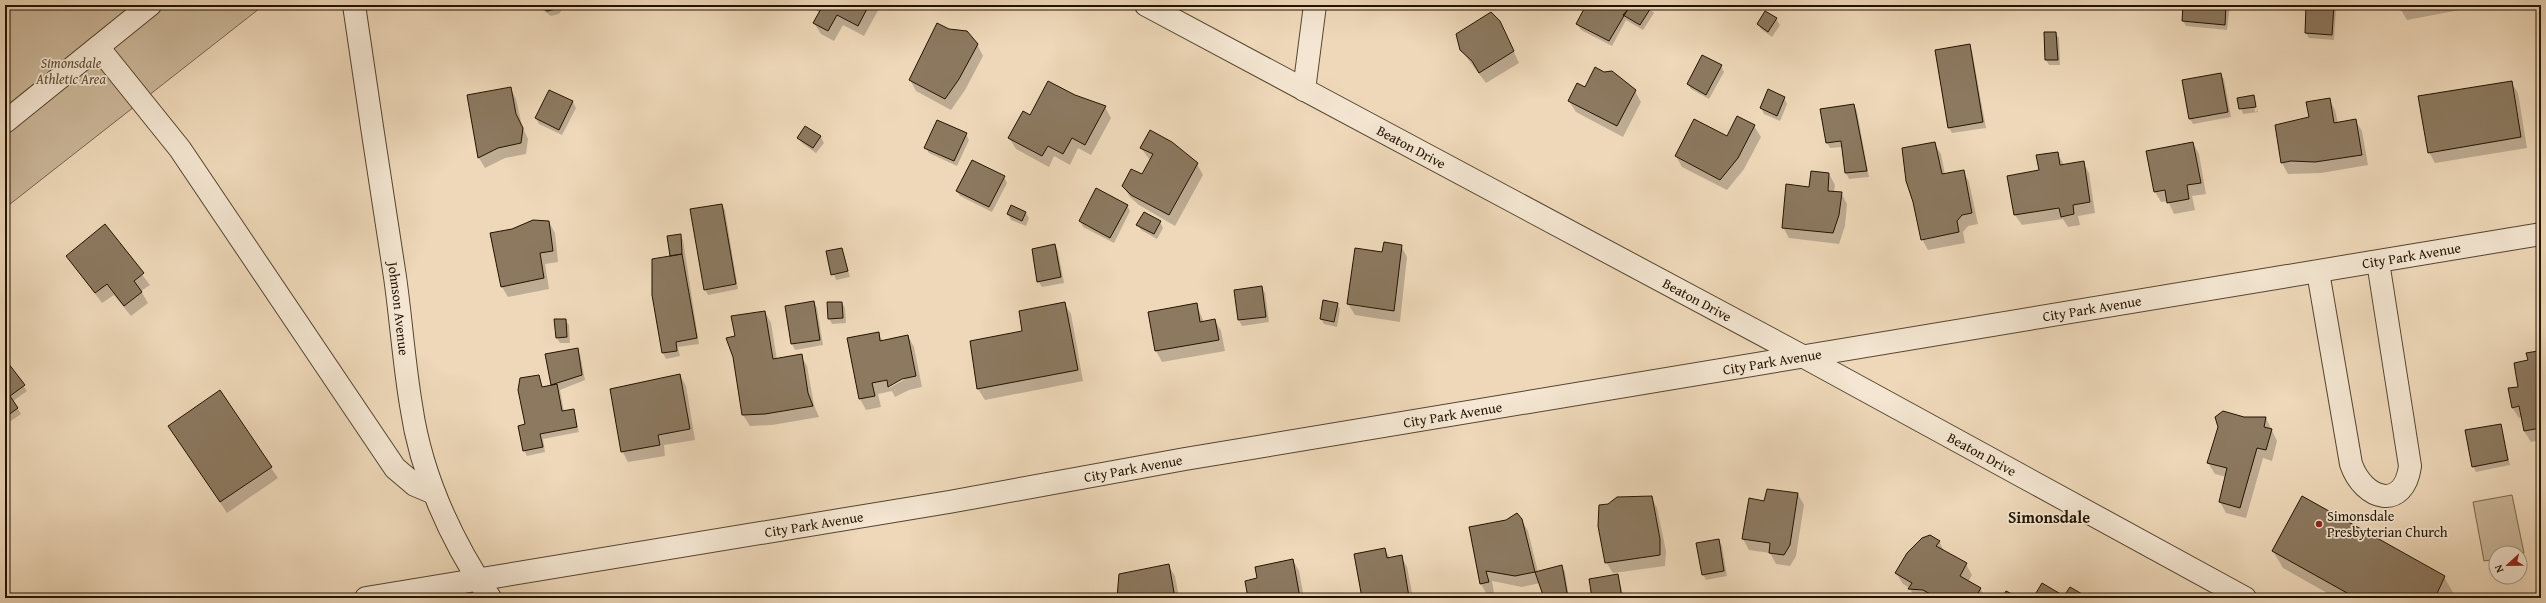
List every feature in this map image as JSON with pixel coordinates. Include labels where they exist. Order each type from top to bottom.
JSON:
[{"type":"street","points":[[5,122],[150,5]]},
{"type":"street","name":"Johnson Avenue","points":[[354,5],[405,344],[411,406],[425,467],[434,493],[454,537],[484,589]]},
{"type":"street","name":"Beaton Drive","points":[[1146,5],[1806,358],[2246,598]]},
{"type":"street","points":[[1304,90],[1315,5]]},
{"type":"street","points":[[98,47],[180,148],[395,468],[415,485],[434,493]]},
{"type":"street","name":"City Park Avenue","points":[[366,598],[484,589],[701,541],[949,502],[1184,459],[1806,358],[2541,234]]},
{"type":"street","points":[[2318,272],[2351,464],[2355,476],[2362,486],[2372,494],[2384,496],[2398,492],[2408,480],[2410,466],[2378,262]]},
{"type":"green space","name":"Simonsdale Athletic Area","points":[[5,5],[264,5],[5,208]]},
{"type":"green space","points":[[2512,495],[2522,545],[2488,545],[2488,560],[2484,561],[2473,502]]},
{"type":"building","points":[[538,5],[559,5],[556,9],[547,11]]},
{"type":"building","points":[[819,5],[869,5],[858,26],[837,15],[828,31],[813,23],[822,7]]},
{"type":"building","points":[[1586,5],[1621,5],[1628,9],[1609,41],[1576,24]]},
{"type":"building","points":[[1632,5],[1652,6],[1640,25],[1623,15]]},
{"type":"building","points":[[2183,5],[2226,5],[2225,25],[2182,21]]},
{"type":"building","points":[[2306,5],[2334,5],[2332,35],[2305,33]]},
{"type":"building","points":[[1765,11],[1777,18],[1768,32],[1757,24]]},
{"type":"building","points":[[1491,12],[1500,21],[1514,51],[1479,73],[1472,61],[1460,50],[1456,34]]},
{"type":"building","points":[[937,23],[949,29],[967,31],[978,44],[959,79],[945,99],[909,80]]},
{"type":"building","points":[[2044,32],[2056,32],[2058,60],[2045,60]]},
{"type":"building","points":[[1970,44],[1983,122],[1948,128],[1935,50]]},
{"type":"building","points":[[1702,55],[1722,65],[1706,95],[1687,84]]},
{"type":"building","points":[[1595,67],[1604,72],[1612,71],[1636,90],[1617,126],[1568,101],[1577,83],[1585,87]]},
{"type":"building","points":[[2221,73],[2228,112],[2189,119],[2182,80]]},
{"type":"building","points":[[1048,81],[1075,95],[1106,106],[1085,145],[1072,138],[1063,154],[1048,146],[1042,156],[1008,138],[1023,111],[1030,115]]},
{"type":"building","points":[[2512,81],[2521,137],[2428,153],[2418,96]]},
{"type":"building","points":[[511,87],[516,114],[523,128],[521,143],[498,148],[478,158],[467,95]]},
{"type":"building","points":[[1768,89],[1785,97],[1777,116],[1760,108]]},
{"type":"building","points":[[549,90],[573,101],[559,130],[535,118]]},
{"type":"building","points":[[2254,95],[2256,107],[2239,109],[2237,98]]},
{"type":"building","points":[[2330,98],[2334,123],[2356,119],[2362,155],[2315,162],[2291,161],[2281,163],[2275,125],[2309,117],[2306,102]]},
{"type":"building","points":[[1854,104],[1867,171],[1845,173],[1841,141],[1826,143],[1820,109]]},
{"type":"building","points":[[1737,116],[1755,125],[1738,158],[1720,180],[1675,156],[1694,119],[1727,136]]},
{"type":"building","points":[[937,120],[967,133],[954,161],[924,148]]},
{"type":"building","points":[[805,126],[821,136],[813,148],[797,138]]},
{"type":"building","points":[[1150,130],[1172,142],[1198,163],[1169,215],[1131,195],[1122,186],[1131,169],[1142,174],[1153,154],[1140,148]]},
{"type":"building","points":[[1935,142],[1942,174],[1964,170],[1972,213],[1962,215],[1957,221],[1959,232],[1921,240],[1913,202],[1906,181],[1902,148]]},
{"type":"building","points":[[2193,142],[2201,183],[2187,185],[2189,199],[2167,203],[2165,190],[2154,192],[2146,151]]},
{"type":"building","points":[[2058,152],[2060,165],[2084,161],[2090,202],[2073,205],[2074,214],[2061,217],[2059,208],[2014,215],[2007,176],[2039,170],[2036,155]]},
{"type":"building","points":[[972,160],[1005,176],[989,207],[956,191]]},
{"type":"building","points":[[1811,171],[1829,173],[1828,191],[1842,192],[1839,215],[1833,233],[1782,228],[1786,184],[1809,187]]},
{"type":"building","points":[[1096,188],[1128,205],[1110,238],[1079,221]]},
{"type":"building","points":[[722,204],[736,284],[704,290],[690,209]]},
{"type":"building","points":[[1011,205],[1026,212],[1022,221],[1007,214]]},
{"type":"building","points":[[1144,212],[1161,221],[1154,234],[1136,225]]},
{"type":"building","points":[[533,220],[549,221],[553,251],[540,253],[544,278],[501,287],[490,233],[512,229]]},
{"type":"building","points":[[105,224],[144,273],[134,281],[142,292],[124,306],[107,284],[95,293],[66,256]]},
{"type":"building","points":[[681,234],[682,254],[670,256],[667,236]]},
{"type":"building","points":[[1384,242],[1402,245],[1394,311],[1347,304],[1355,248],[1382,252]]},
{"type":"building","points":[[1055,244],[1061,277],[1037,282],[1032,249]]},
{"type":"building","points":[[842,248],[848,271],[831,275],[826,251]]},
{"type":"building","points":[[682,254],[697,338],[676,342],[677,351],[662,353],[652,295],[652,259]]},
{"type":"building","points":[[1262,286],[1266,317],[1238,320],[1234,290]]},
{"type":"building","points":[[1323,300],[1338,303],[1334,322],[1320,319]]},
{"type":"building","points":[[814,301],[820,340],[791,344],[785,306]]},
{"type":"building","points":[[827,302],[842,302],[843,318],[828,319]]},
{"type":"building","points":[[1065,302],[1078,370],[977,389],[970,341],[1022,331],[1019,311]]},
{"type":"building","points":[[1197,303],[1200,322],[1215,319],[1219,340],[1155,351],[1148,312]]},
{"type":"building","points":[[765,311],[773,359],[802,354],[808,393],[813,406],[765,414],[742,415],[733,357],[726,338],[735,336],[731,316]]},
{"type":"building","points":[[554,319],[566,319],[567,337],[556,338]]},
{"type":"building","points":[[879,332],[880,341],[908,335],[916,376],[902,379],[888,387],[887,380],[872,383],[875,396],[859,399],[847,338]]},
{"type":"building","points":[[578,348],[582,375],[551,385],[545,354]]},
{"type":"building","points":[[2538,351],[2541,357],[2541,428],[2524,431],[2519,406],[2512,408],[2508,388],[2518,387],[2514,363],[2528,360],[2526,353]]},
{"type":"building","points":[[5,359],[25,385],[10,396],[18,408],[7,416],[5,413]]},
{"type":"building","points":[[680,374],[690,429],[658,435],[660,445],[621,452],[610,389]]},
{"type":"building","points":[[539,375],[542,387],[557,384],[562,411],[574,409],[577,427],[540,434],[543,447],[523,451],[518,426],[525,424],[518,390],[520,378]]},
{"type":"building","points":[[220,390],[272,467],[220,502],[168,426]]},
{"type":"building","points":[[2223,411],[2244,417],[2266,417],[2264,427],[2272,429],[2266,450],[2257,448],[2240,508],[2219,502],[2227,468],[2207,463],[2218,427],[2215,417]]},
{"type":"building","points":[[2501,424],[2508,460],[2472,467],[2465,430]]},
{"type":"building","points":[[1767,489],[1798,493],[1790,545],[1784,555],[1769,553],[1770,543],[1742,539],[1749,498],[1764,501]]},
{"type":"building","points":[[1652,496],[1660,539],[1660,555],[1605,563],[1598,526],[1599,505],[1608,504],[1617,497]]},
{"type":"building","name":"Simonsdale Presbyterian Church","points":[[2302,496],[2445,576],[2435,598],[2356,598],[2272,551]]},
{"type":"building","points":[[1517,513],[1522,519],[1535,572],[1515,576],[1486,571],[1489,582],[1480,584],[1469,527],[1506,520]]},
{"type":"building","points":[[1930,535],[1940,541],[1936,546],[1967,563],[1960,576],[1981,588],[1975,598],[1937,598],[1923,590],[1908,589],[1912,583],[1895,573],[1907,553],[1922,538]]},
{"type":"building","points":[[1719,539],[1724,571],[1702,575],[1696,543]]},
{"type":"building","points":[[1385,548],[1387,558],[1402,555],[1409,597],[1362,598],[1354,554]]},
{"type":"building","points":[[1293,559],[1300,598],[1248,598],[1245,581],[1257,578],[1255,567]]},
{"type":"building","points":[[1169,564],[1175,598],[1117,598],[1119,574]]},
{"type":"building","points":[[1562,565],[1568,598],[1544,598],[1535,572]]},
{"type":"building","points":[[1618,574],[1622,598],[1592,598],[1589,579]]},
{"type":"building","points":[[2042,583],[2064,596],[2070,587],[2089,598],[2033,598]]},
{"type":"building","points":[[2006,591],[2020,598],[2002,598]]},
{"type":"place","name":"Simonsdale Presbyterian Church","points":[[2319,524]]},
{"type":"district","name":"Simonsdale","points":[[2049,517]]}]
